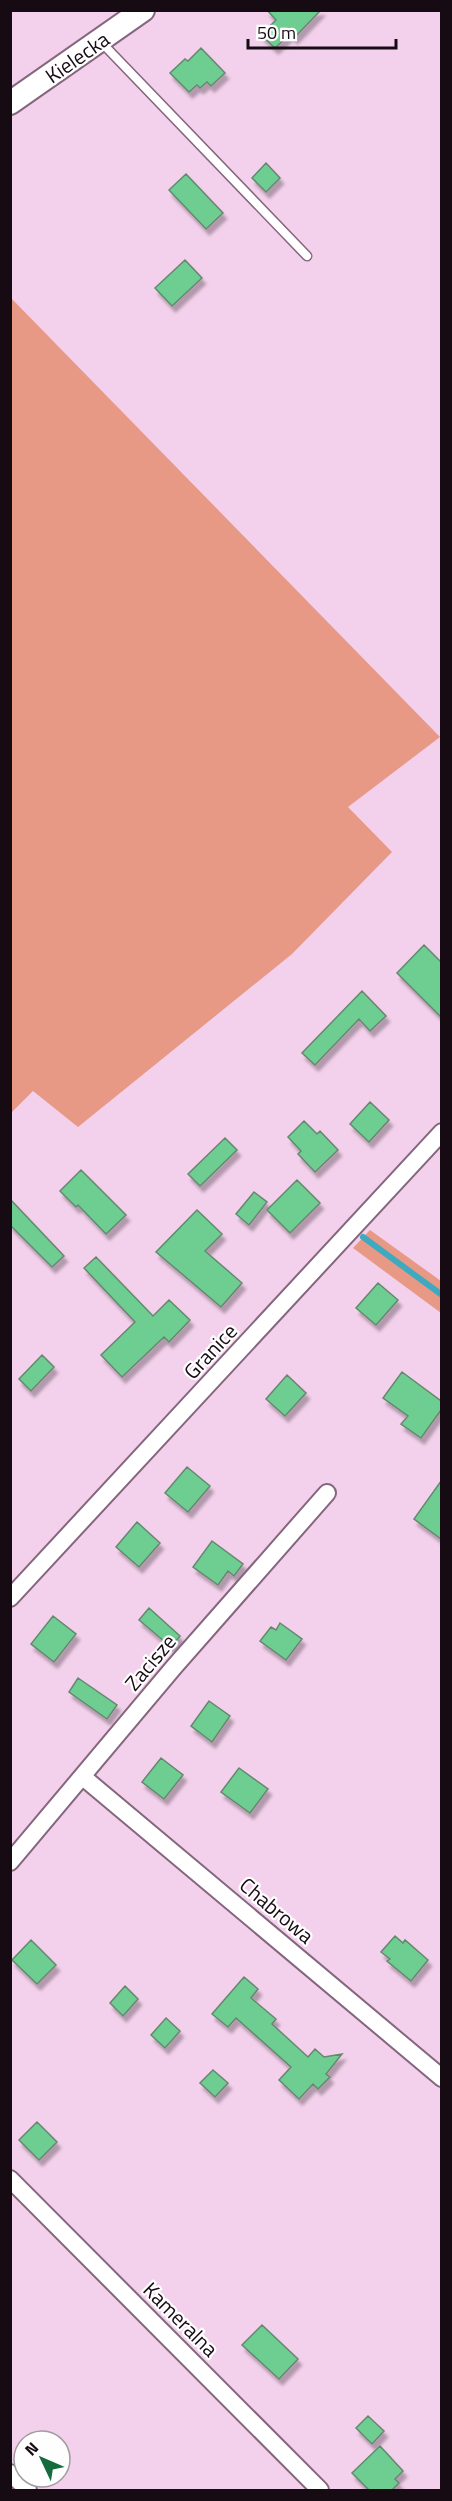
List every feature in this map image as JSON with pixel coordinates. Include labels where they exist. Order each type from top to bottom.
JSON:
[{"type":"street","name":"Kielecka","points":[[10,104],[143,10]]},
{"type":"street","name":"Granice","points":[[10,1598],[441,1132]]},
{"type":"street","name":"Zacisze","points":[[10,1862],[174,1667],[327,1493]]},
{"type":"street","name":"Chabrowa","points":[[83,1777],[441,2078]]},
{"type":"street","name":"Kameralna","points":[[10,2179],[320,2490]]},
{"type":"street","points":[[10,2473],[28,2490]]},
{"type":"lane","points":[[99,41],[307,256]]},
{"type":"shaded area","points":[[11,298],[440,737],[348,807],[392,852],[292,954],[78,1127],[33,1091],[11,1113]]},
{"type":"shaded area","points":[[370,1230],[441,1281],[441,1313],[353,1248]]},
{"type":"building","points":[[267,10],[321,10],[294,38],[290,34],[275,48],[261,35],[276,20]]},
{"type":"building","points":[[201,48],[225,73],[211,86],[207,82],[200,88],[197,85],[189,92],[170,73],[185,59],[188,61]]},
{"type":"building","points":[[266,163],[280,178],[266,192],[252,178]]},
{"type":"building","points":[[186,174],[223,213],[206,229],[169,190]]},
{"type":"building","points":[[185,260],[202,278],[172,306],[155,288]]},
{"type":"building","points":[[424,945],[441,962],[441,1017],[397,973]]},
{"type":"building","points":[[362,991],[386,1016],[370,1031],[359,1019],[315,1065],[302,1053]]},
{"type":"building","points":[[370,1102],[389,1120],[369,1142],[350,1124]]},
{"type":"building","points":[[304,1121],[317,1134],[320,1131],[338,1150],[315,1172],[298,1154],[301,1151],[288,1137]]},
{"type":"building","points":[[225,1138],[237,1150],[200,1186],[188,1174]]},
{"type":"building","points":[[81,1170],[126,1215],[106,1234],[78,1205],[76,1207],[60,1191]]},
{"type":"building","points":[[297,1180],[320,1203],[290,1233],[267,1210]]},
{"type":"building","points":[[254,1192],[267,1202],[249,1225],[236,1214]]},
{"type":"building","points":[[10,1199],[64,1256],[52,1267],[10,1225]]},
{"type":"building","points":[[197,1210],[222,1234],[205,1251],[242,1283],[221,1307],[156,1252]]},
{"type":"building","points":[[96,1257],[153,1316],[169,1300],[190,1320],[169,1342],[164,1337],[122,1377],[101,1355],[135,1322],[84,1268]]},
{"type":"building","points":[[378,1283],[398,1300],[376,1325],[356,1308]]},
{"type":"building","points":[[42,1355],[54,1367],[31,1391],[19,1379]]},
{"type":"building","points":[[402,1372],[441,1401],[441,1410],[421,1438],[401,1424],[408,1416],[383,1398]]},
{"type":"building","points":[[287,1375],[306,1393],[285,1416],[266,1399]]},
{"type":"building","points":[[187,1467],[210,1486],[188,1512],[165,1493]]},
{"type":"building","points":[[441,1481],[441,1539],[414,1519]]},
{"type":"building","points":[[137,1522],[160,1543],[139,1567],[116,1547]]},
{"type":"building","points":[[212,1541],[243,1564],[234,1576],[228,1571],[218,1585],[193,1567]]},
{"type":"building","points":[[149,1608],[180,1636],[171,1647],[139,1620]]},
{"type":"building","points":[[53,1616],[76,1634],[54,1662],[31,1644]]},
{"type":"building","points":[[280,1623],[302,1639],[286,1660],[260,1641],[271,1627],[276,1630]]},
{"type":"building","points":[[78,1678],[117,1705],[107,1719],[69,1692]]},
{"type":"building","points":[[209,1701],[230,1716],[212,1742],[191,1726]]},
{"type":"building","points":[[161,1758],[183,1775],[164,1799],[142,1782]]},
{"type":"building","points":[[239,1768],[268,1789],[250,1813],[221,1792]]},
{"type":"building","points":[[395,1936],[403,1943],[405,1940],[428,1960],[411,1981],[387,1961],[390,1959],[381,1952]]},
{"type":"building","points":[[31,1940],[56,1965],[37,1984],[12,1960]]},
{"type":"building","points":[[244,1977],[258,1989],[251,1998],[276,2019],[272,2024],[308,2057],[315,2049],[324,2057],[342,2054],[326,2074],[330,2077],[318,2089],[313,2084],[299,2099],[279,2080],[291,2067],[236,2018],[228,2027],[212,2014]]},
{"type":"building","points":[[125,1986],[138,1999],[123,2016],[110,2003]]},
{"type":"building","points":[[166,2018],[180,2031],[165,2048],[151,2035]]},
{"type":"building","points":[[213,2070],[228,2083],[215,2097],[200,2083]]},
{"type":"building","points":[[37,2122],[57,2142],[39,2160],[19,2140]]},
{"type":"building","points":[[262,2325],[298,2359],[279,2379],[242,2345]]},
{"type":"building","points":[[368,2416],[384,2431],[372,2444],[356,2428]]},
{"type":"building","points":[[380,2446],[403,2471],[395,2479],[399,2483],[392,2490],[369,2490],[352,2473]]},
{"type":"waterway","points":[[363,1237],[442,1295]]}]
